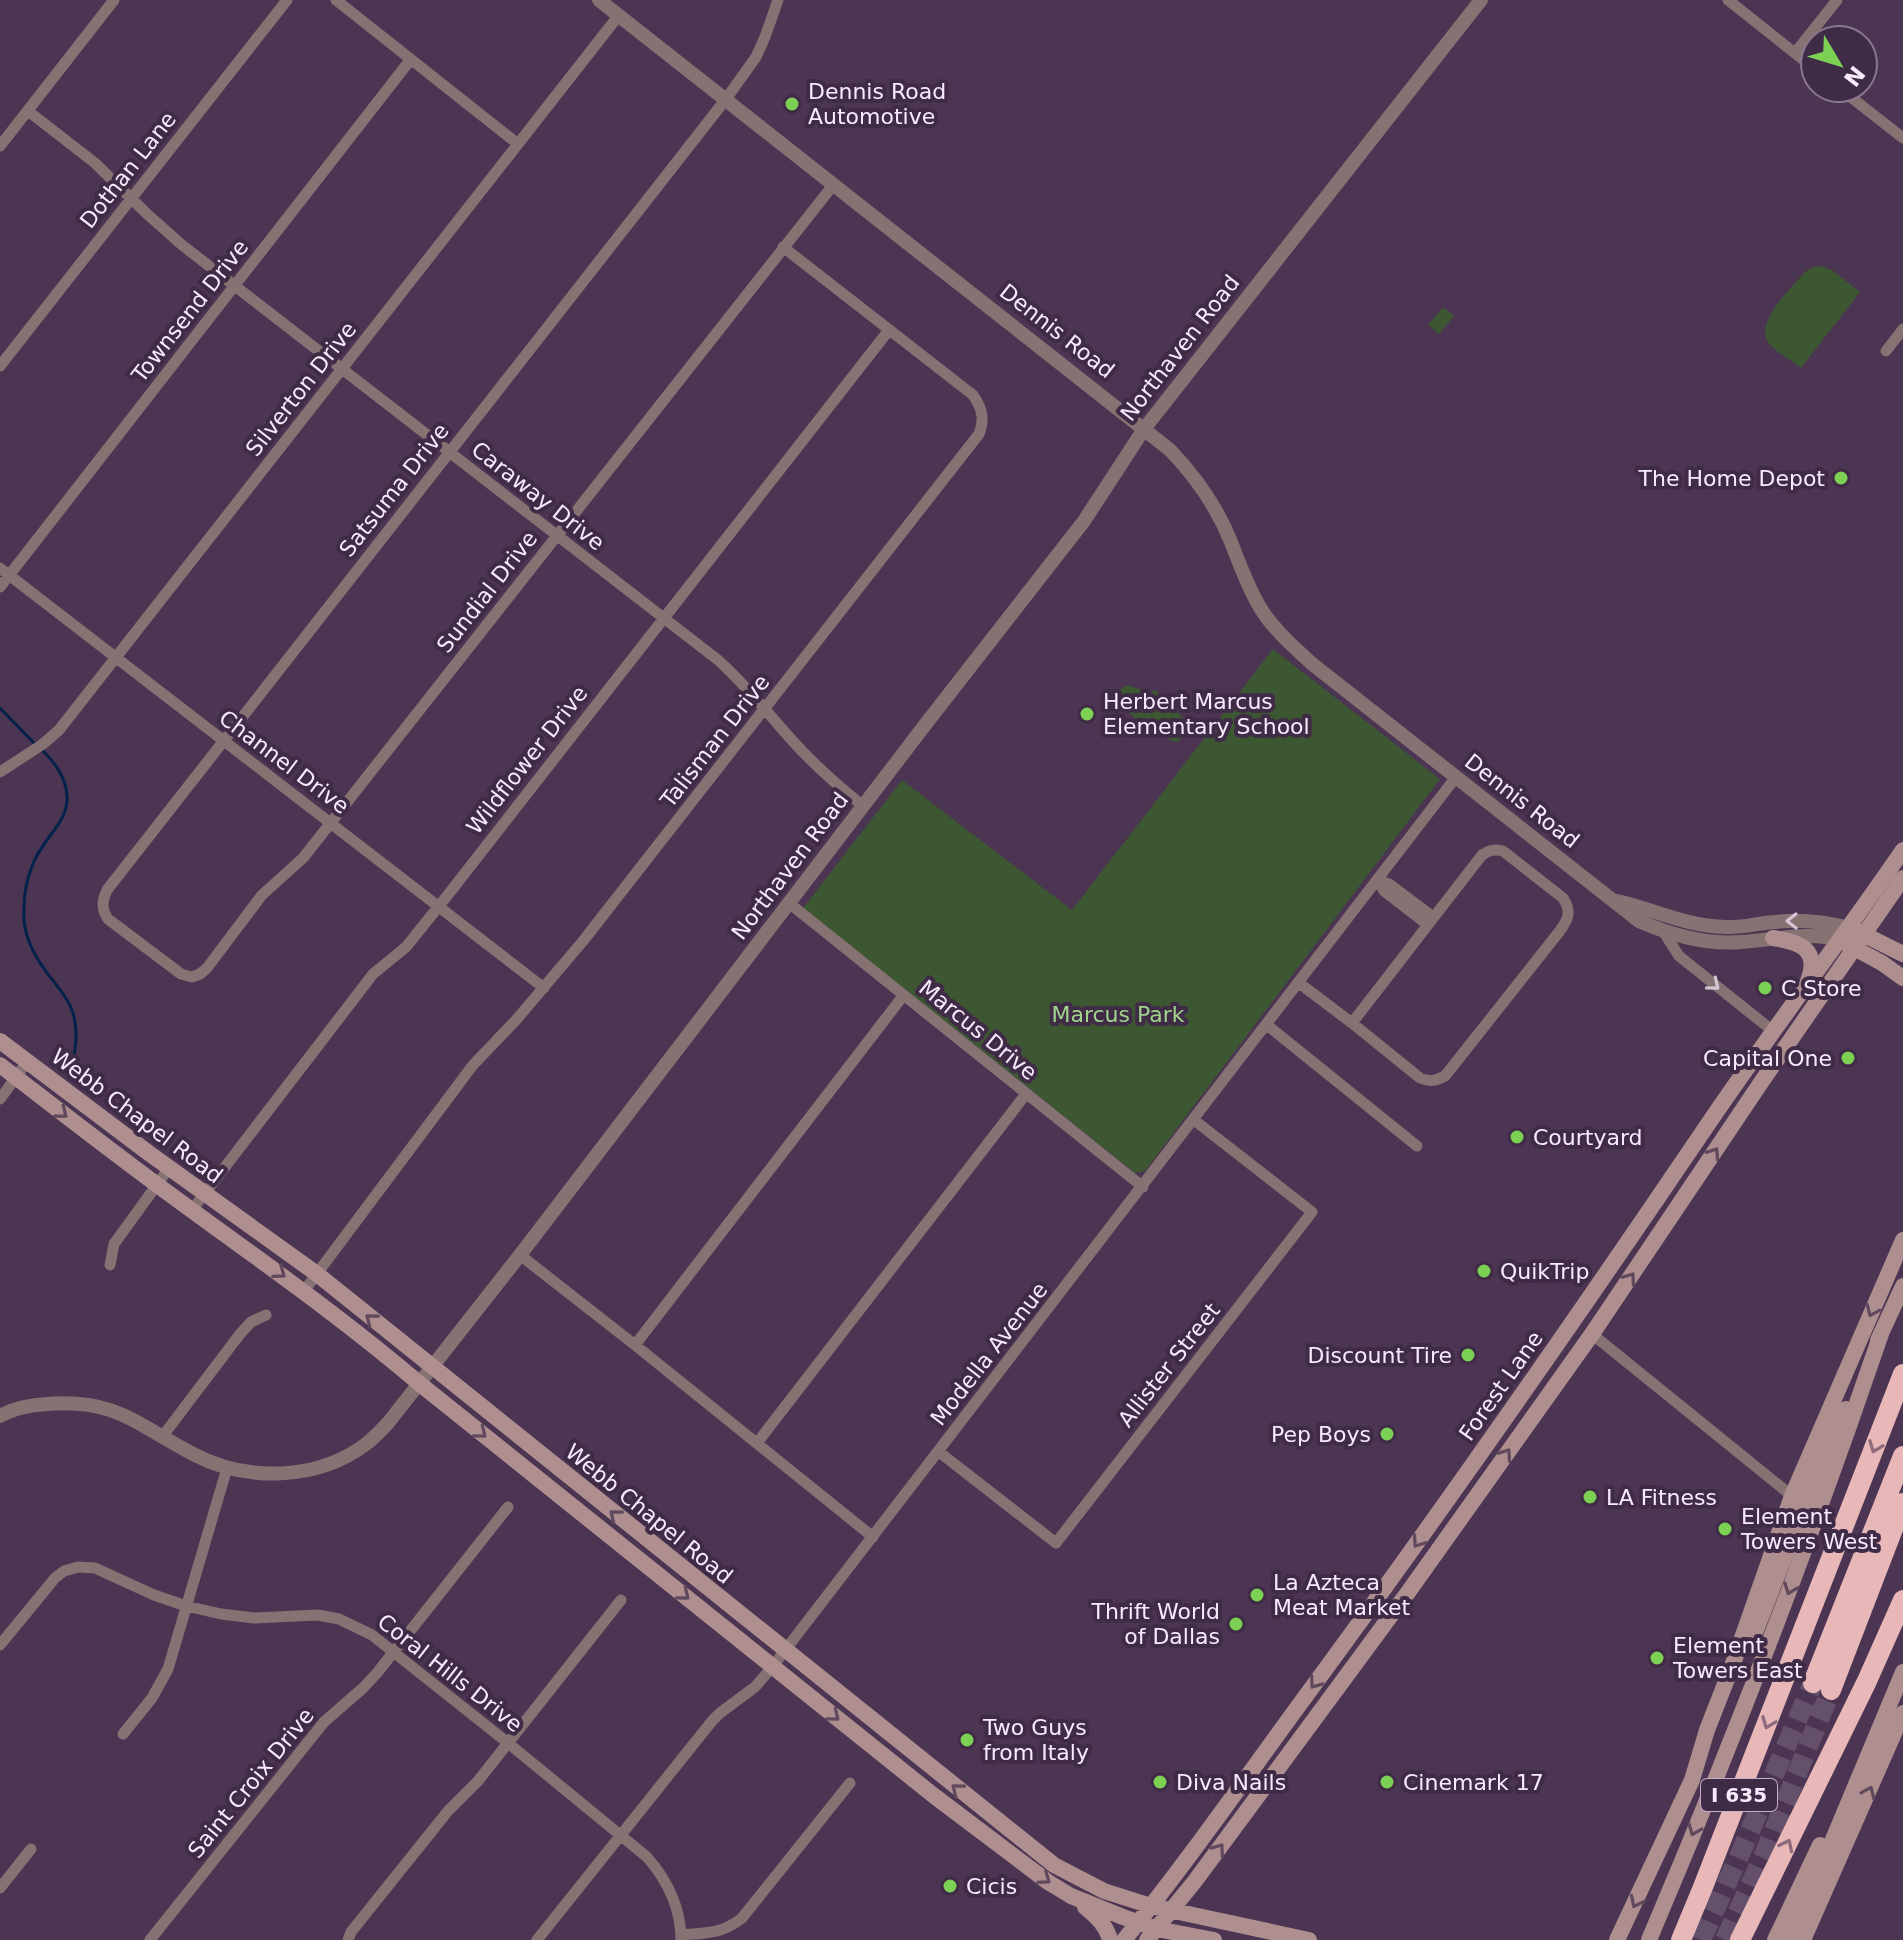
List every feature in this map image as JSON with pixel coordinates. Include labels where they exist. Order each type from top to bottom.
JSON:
[{"type":"highway","name":"I 635","points":[[1681,1940],[1903,1374]]},
{"type":"highway","points":[[1822,1687],[1903,1456]]},
{"type":"highway","points":[[1822,1687],[1903,1503]]},
{"type":"highway","points":[[1822,1687],[1871,1612],[1903,1537]]},
{"type":"highway","name":"I 635","points":[[1740,1940],[1867,1681],[1903,1600]]},
{"type":"main road","name":"Forest Lane","points":[[1152,1934],[1378,1633],[1592,1334],[1825,990],[1903,850]]},
{"type":"main road","name":"Forest Lane","points":[[1124,1940],[1362,1620],[1806,986],[1884,905],[1903,878]]},
{"type":"main road","points":[[1884,905],[1880,926],[1887,940],[1899,952]]},
{"type":"main road","points":[[1852,937],[1899,952]]},
{"type":"main road","points":[[1852,937],[1903,978]]},
{"type":"main road","points":[[1773,938],[1793,941],[1808,952],[1811,974],[1806,986]]},
{"type":"main road","points":[[1825,990],[1856,963],[1882,963]]},
{"type":"main road","name":"Webb Chapel Road","points":[[0,1041],[317,1274],[1054,1865],[1104,1891],[1151,1906],[1309,1940]]},
{"type":"main road","name":"Webb Chapel Road","points":[[0,1065],[364,1337],[933,1795],[1048,1882],[1071,1896],[1139,1922],[1152,1934],[1214,1940]]},
{"type":"main road","points":[[1746,1069],[1762,1081]]},
{"type":"main road","points":[[1668,1183],[1686,1195]]},
{"type":"main road","points":[[1692,1780],[1707,1730],[1792,1496],[1903,1240]]},
{"type":"main road","points":[[1617,1940],[1715,1738],[1817,1476],[1903,1286]]},
{"type":"main road","points":[[1574,1320],[1592,1334]]},
{"type":"main road","points":[[1649,1940],[1769,1645],[1882,1331]]},
{"type":"main road","points":[[1443,1505],[1461,1518]]},
{"type":"main road","points":[[1362,1620],[1378,1633]]},
{"type":"main road","points":[[1791,1940],[1903,1672]]},
{"type":"main road","points":[[1295,1711],[1312,1723]]},
{"type":"main road","points":[[1803,1940],[1899,1732],[1903,1713]]},
{"type":"main road","points":[[1775,1940],[1862,1766]]},
{"type":"main road","points":[[1009,1853],[1018,1838]]},
{"type":"main road","points":[[1071,1896],[1100,1921],[1110,1940]]},
{"type":"street","points":[[0,146],[114,0]]},
{"type":"street","name":"Dothan Lane","points":[[0,366],[287,0]]},
{"type":"street","points":[[336,0],[518,144]]},
{"type":"street","name":"Dennis Road","points":[[599,0],[1170,450],[1203,489],[1230,539],[1262,612],[1311,663],[1639,921],[1693,939],[1714,934]]},
{"type":"street","name":"Satsuma Drive","points":[[192,977],[181,974],[108,919],[102,900],[107,890],[726,99],[756,57],[778,0]]},
{"type":"street","name":"Northaven Road","points":[[0,1416],[33,1405],[67,1402],[111,1409],[197,1456],[227,1468],[268,1475],[319,1467],[346,1456],[366,1444],[388,1423],[1084,521],[1144,429],[1481,0]]},
{"type":"street","points":[[1728,0],[1799,56]]},
{"type":"street","points":[[1795,53],[1837,0]]},
{"type":"street","name":"Silverton Drive","points":[[0,772],[59,730],[619,15]]},
{"type":"street","name":"Townsend Drive","points":[[0,587],[5,572],[235,286],[411,59]]},
{"type":"street","points":[[1859,104],[1903,138]]},
{"type":"street","name":"Caraway Drive","points":[[28,111],[95,163],[182,245],[738,678],[812,761],[863,806]]},
{"type":"street","name":"Sundial Drive","points":[[192,977],[207,968],[262,895],[303,858],[834,184]]},
{"type":"street","name":"Talisman Drive","points":[[304,1291],[473,1065],[583,941],[979,434],[982,426],[980,406],[973,395],[783,247]]},
{"type":"street","points":[[1886,351],[1903,329]]},
{"type":"street","name":"Wildflower Drive","points":[[192,1210],[373,974],[406,947],[438,907],[889,330]]},
{"type":"street","name":"Channel Drive","points":[[5,572],[544,988]]},
{"type":"street","name":"Modella Avenue","points":[[537,1940],[712,1721],[755,1687],[785,1651],[1456,777]]},
{"type":"street","points":[[1299,983],[1420,1078],[1435,1081],[1445,1076],[1567,922],[1568,905],[1503,851],[1482,855],[1352,1023]]},
{"type":"street","points":[[1377,880],[1389,884],[1431,921]]},
{"type":"street","points":[[1613,900],[1639,906],[1740,942],[1810,936],[1852,937]]},
{"type":"street","name":"Marcus Drive","points":[[789,903],[1143,1187]]},
{"type":"street","points":[[1714,934],[1796,920],[1832,924],[1852,937]]},
{"type":"street","points":[[1663,931],[1679,956],[1773,1031]]},
{"type":"street","points":[[635,1345],[903,996]]},
{"type":"street","points":[[1267,1025],[1417,1146]]},
{"type":"street","points":[[0,1099],[27,1062]]},
{"type":"street","points":[[757,1443],[1026,1094]]},
{"type":"street","name":"Allister Street","points":[[939,1452],[1056,1543],[1312,1212],[1194,1120]]},
{"type":"street","points":[[110,1265],[114,1244],[169,1168]]},
{"type":"street","points":[[520,1255],[873,1537]]},
{"type":"street","points":[[162,1437],[240,1334],[251,1322],[266,1315]]},
{"type":"street","points":[[1592,1334],[1792,1496]]},
{"type":"street","points":[[123,1734],[152,1698],[168,1669],[227,1468]]},
{"type":"street","name":"Saint Croix Drive","points":[[150,1940],[324,1722],[377,1673],[508,1507]]},
{"type":"street","name":"Coral Hills Drive","points":[[0,1645],[55,1578],[64,1571],[78,1567],[95,1568],[154,1595],[221,1614],[254,1618],[318,1615],[339,1619],[372,1635],[647,1857],[665,1879],[679,1916],[681,1938]]},
{"type":"street","points":[[348,1940],[351,1932],[448,1811],[478,1781],[621,1600]]},
{"type":"street","points":[[681,1938],[720,1932],[742,1918],[850,1783]]},
{"type":"street","points":[[0,1888],[31,1849]]},
{"type":"green space","points":[[1820,266],[1832,270],[1860,292],[1801,368],[1769,343],[1765,335],[1766,326],[1776,306],[1805,272]]},
{"type":"green space","points":[[1443,307],[1454,316],[1439,334],[1428,325]]},
{"type":"green space","name":"Marcus Park","points":[[1273,649],[1440,779],[1145,1171],[1135,1173],[803,908],[902,780],[1072,910]]},
{"type":"green space","points":[[1127,685],[1151,693],[1155,690],[1188,722],[1189,732],[1177,742],[1150,726],[1147,728],[1114,701],[1114,693]]},
{"type":"waterway","points":[[0,708],[36,745]]},
{"type":"waterway","points":[[42,750],[60,773],[67,791],[67,801],[61,820],[30,871],[24,925],[36,956],[72,1010],[76,1035],[71,1076]]},
{"type":"tunnel","points":[[1701,1940],[1813,1683]]},
{"type":"tunnel","points":[[1725,1940],[1764,1855],[1831,1690]]},
{"type":"place","name":"Dennis Road Automotive","points":[[792,104]]},
{"type":"place","name":"The Home Depot","points":[[1841,478]]},
{"type":"place","name":"Herbert Marcus Elementary School","points":[[1087,714]]},
{"type":"place","name":"C Store","points":[[1765,988]]},
{"type":"place","name":"Capital One","points":[[1848,1058]]},
{"type":"place","name":"Courtyard","points":[[1517,1137]]},
{"type":"place","name":"QuikTrip","points":[[1484,1271]]},
{"type":"place","name":"Discount Tire","points":[[1468,1355]]},
{"type":"place","name":"Pep Boys","points":[[1387,1434]]},
{"type":"place","name":"LA Fitness","points":[[1590,1497]]},
{"type":"place","name":"Element Towers West","points":[[1725,1529]]},
{"type":"place","name":"La Azteca Meat Market","points":[[1257,1595]]},
{"type":"place","name":"Thrift World of Dallas","points":[[1236,1624]]},
{"type":"place","name":"Element Towers East","points":[[1657,1658]]},
{"type":"place","name":"Two Guys from Italy","points":[[967,1740]]},
{"type":"place","name":"Diva Nails","points":[[1160,1782]]},
{"type":"place","name":"Cinemark 17","points":[[1387,1782]]},
{"type":"place","name":"Cicis","points":[[950,1886]]}]
